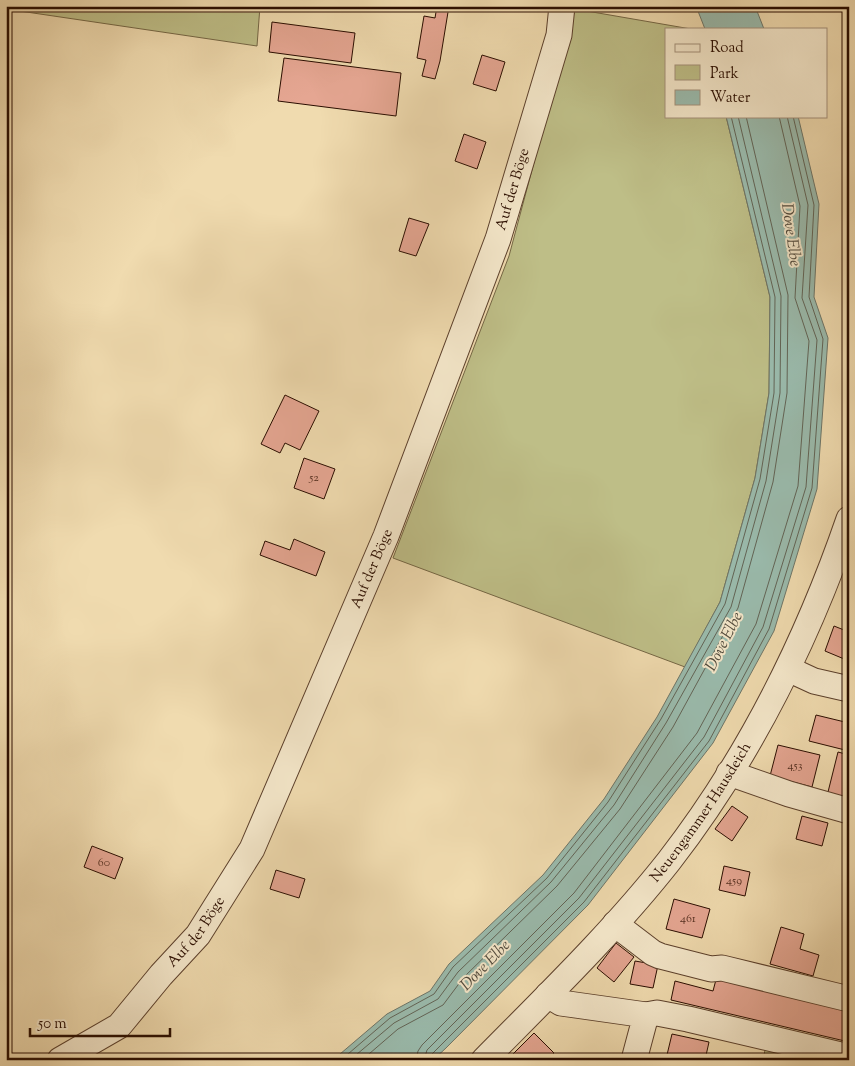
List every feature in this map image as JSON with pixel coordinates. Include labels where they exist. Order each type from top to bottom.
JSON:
[{"type":"street","name":"Auf der Böge","points":[[60,1060],[119,1026],[161,975],[198,935],[252,849],[386,536],[498,239],[559,35],[562,6]]},
{"type":"street","name":"Neuengammer Hausdeich","points":[[484,1060],[615,924],[668,862],[714,800],[788,669],[839,548],[849,519]]},
{"type":"street","points":[[788,669],[814,681],[849,689]]},
{"type":"street","points":[[729,773],[789,794],[849,811]]},
{"type":"street","points":[[615,924],[653,953],[660,956],[711,969],[722,968],[849,999]]},
{"type":"street","points":[[548,995],[561,1003],[646,1015],[657,1013],[849,1057]]},
{"type":"street","points":[[634,1060],[646,1015]]},
{"type":"green space","points":[[6,6],[260,6],[257,46],[6,9]]},
{"type":"green space","points":[[575,9],[685,28],[665,28],[665,118],[726,118],[770,297],[769,393],[755,478],[720,602],[685,667],[393,558],[509,256]]},
{"type":"green space","points":[[765,1050],[819,1060],[763,1060]]},
{"type":"water","points":[[696,6],[755,6],[764,28],[705,28]]},
{"type":"water","name":"Dove Elbe","points":[[726,118],[798,118],[819,204],[814,297],[828,338],[817,489],[774,631],[713,743],[588,905],[446,1048],[433,1060],[333,1060],[387,1014],[430,991],[449,964],[543,875],[604,799],[657,717],[720,602],[755,478],[769,393],[770,297]]},
{"type":"building","points":[[437,6],[449,6],[440,61],[435,79],[422,76],[426,60],[417,58],[424,16],[435,18]]},
{"type":"building","points":[[272,22],[355,33],[351,63],[269,52]]},
{"type":"building","points":[[482,55],[505,62],[496,91],[473,84]]},
{"type":"building","points":[[284,58],[401,73],[396,116],[278,101]]},
{"type":"building","points":[[464,134],[486,142],[477,169],[455,161]]},
{"type":"building","points":[[409,218],[429,224],[416,256],[399,251]]},
{"type":"building","points":[[285,395],[319,411],[300,450],[285,443],[280,453],[261,444]]},
{"type":"building","points":[[304,458],[335,469],[324,499],[294,488]]},
{"type":"building","points":[[294,539],[325,552],[316,576],[260,555],[265,541],[290,550]]},
{"type":"building","points":[[834,626],[849,632],[849,661],[825,651]]},
{"type":"building","points":[[816,715],[849,723],[849,751],[809,741]]},
{"type":"building","points":[[778,745],[820,755],[812,787],[770,776]]},
{"type":"building","points":[[838,752],[849,755],[849,802],[827,796]]},
{"type":"building","points":[[732,806],[748,817],[732,841],[715,829]]},
{"type":"building","points":[[802,816],[828,823],[822,846],[796,839]]},
{"type":"building","points":[[92,846],[123,858],[115,879],[84,867]]},
{"type":"building","points":[[724,866],[750,872],[745,896],[719,890]]},
{"type":"building","points":[[276,870],[305,879],[299,898],[270,889]]},
{"type":"building","points":[[674,899],[710,909],[702,938],[666,929]]},
{"type":"building","points":[[781,927],[804,934],[800,949],[819,955],[813,976],[770,964]]},
{"type":"building","points":[[616,943],[634,957],[614,982],[597,968]]},
{"type":"building","points":[[635,961],[658,965],[653,988],[630,984]]},
{"type":"building","points":[[718,972],[849,1003],[849,1042],[671,1000],[675,981],[713,991]]},
{"type":"building","points":[[534,1033],[554,1053],[547,1060],[507,1060]]},
{"type":"building","points":[[672,1034],[709,1042],[705,1060],[666,1059]]}]
